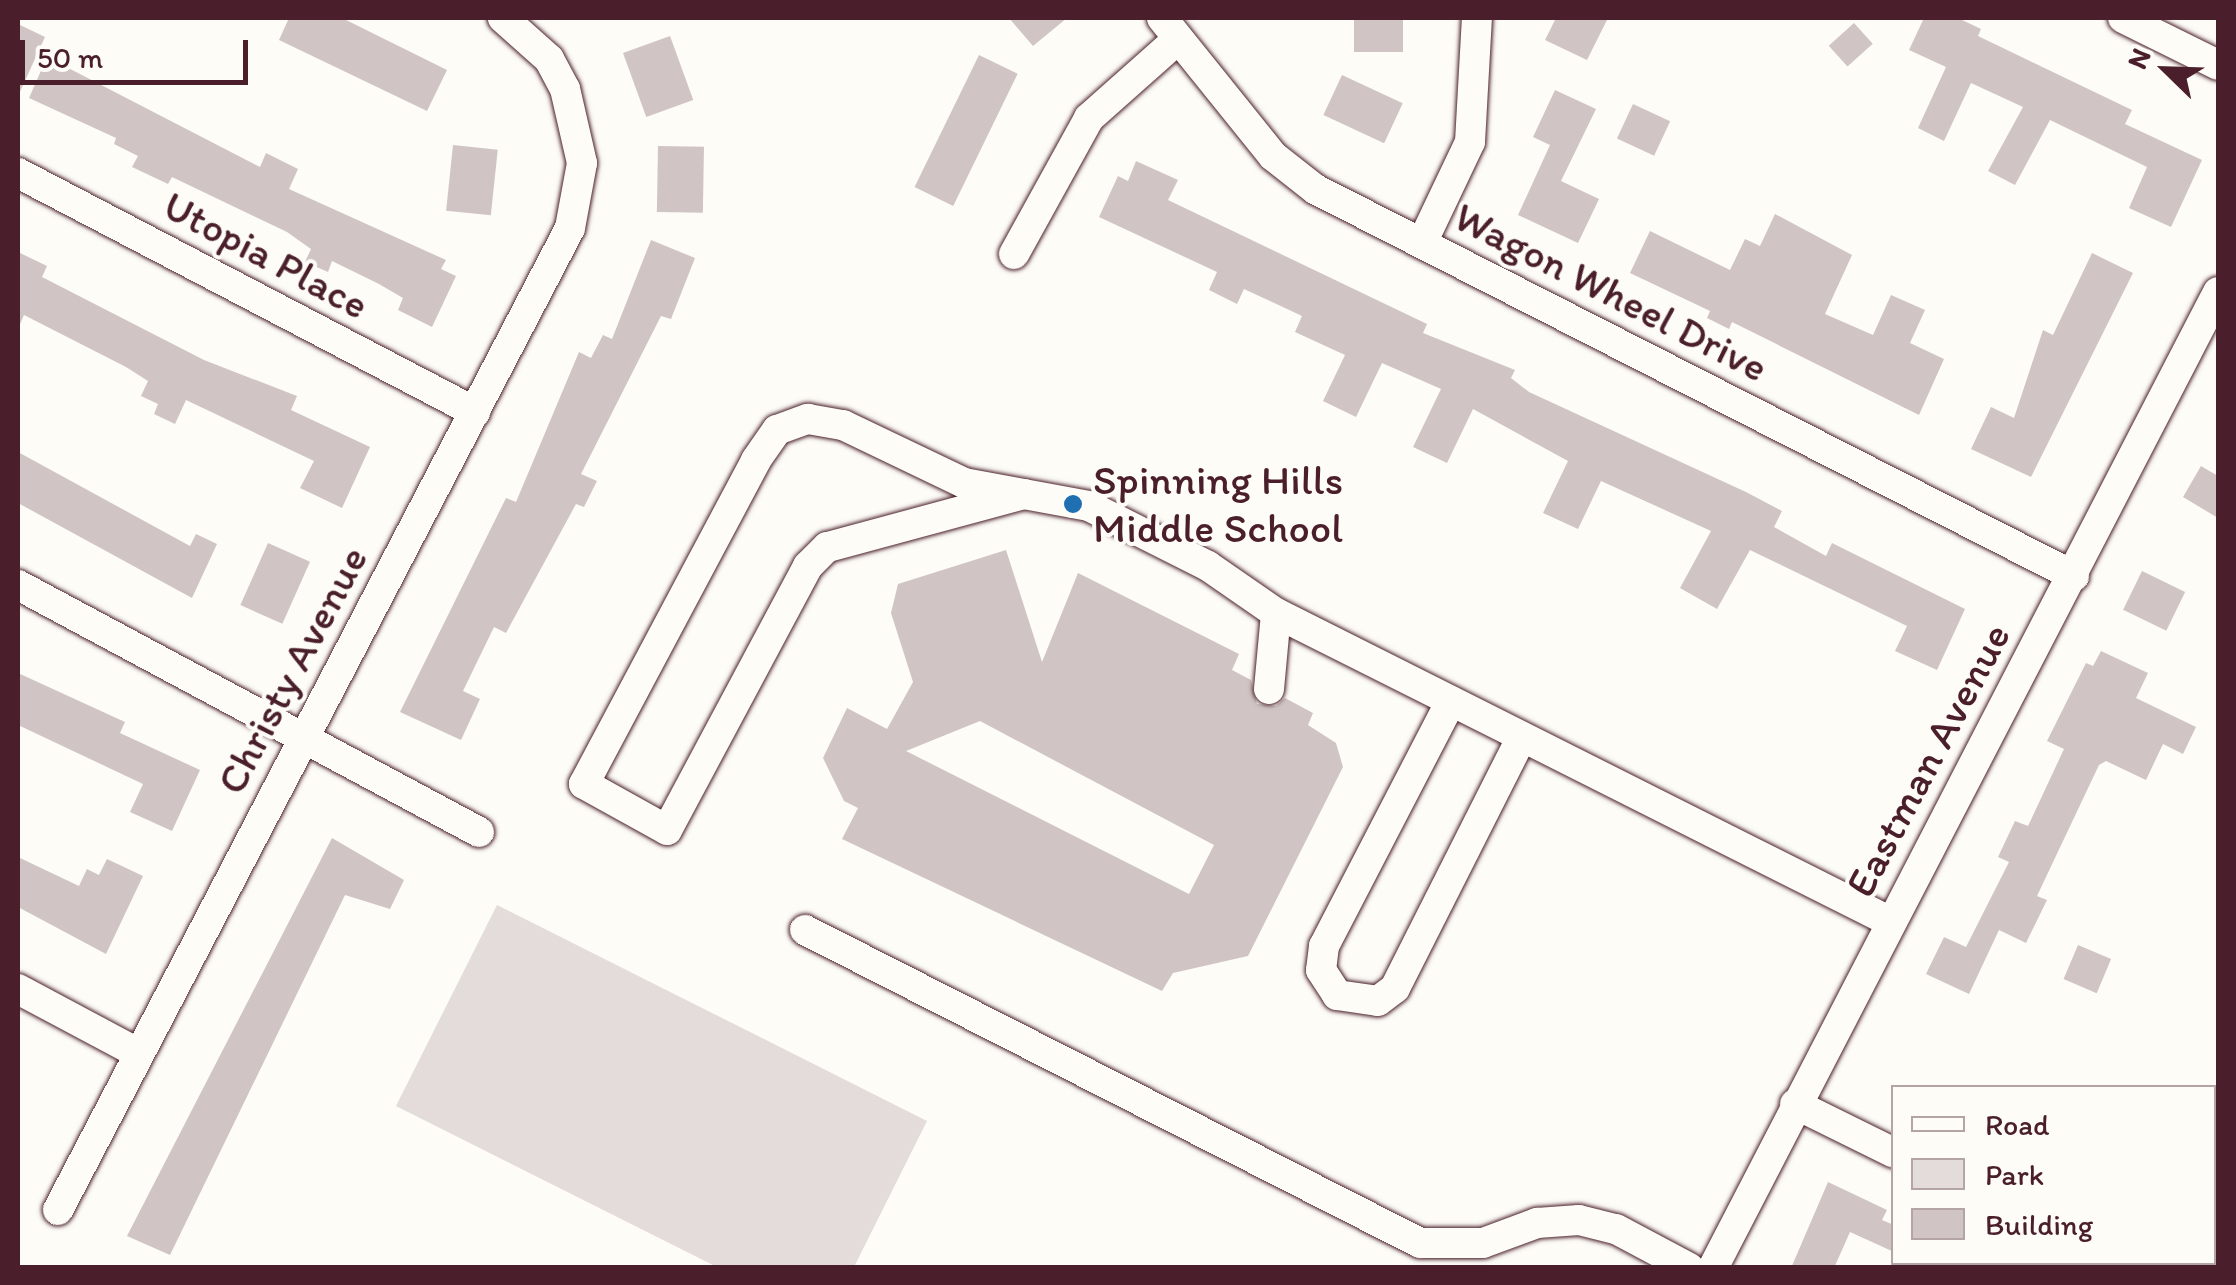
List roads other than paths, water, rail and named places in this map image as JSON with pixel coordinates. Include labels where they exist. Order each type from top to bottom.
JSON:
[{"type":"street","name":"Christy Avenue","points":[[58,1210],[570,228],[582,163],[565,88],[548,59],[503,18]]},
{"type":"street","points":[[1422,244],[1470,142],[1478,18]]},
{"type":"street","points":[[2123,18],[2218,65]]},
{"type":"street","points":[[1014,254],[1089,118],[1170,29]]},
{"type":"street","name":"Wagon Wheel Drive","points":[[1170,29],[1273,156],[1315,189],[2074,576]]},
{"type":"street","name":"Utopia Place","points":[[18,173],[475,412]]},
{"type":"street","name":"Eastman Avenue","points":[[1712,1266],[2218,294]]},
{"type":"street","points":[[1024,494],[827,547],[808,566],[666,830],[584,784],[777,430],[808,419],[843,424],[964,483],[1024,494],[1089,506],[1208,566],[1276,613],[1891,922]]},
{"type":"street","points":[[18,585],[479,832]]},
{"type":"street","points":[[1269,690],[1276,613]]},
{"type":"street","points":[[1452,701],[1324,946],[1321,970],[1338,995],[1378,1001],[1395,988],[1522,737]]},
{"type":"street","points":[[804,930],[1420,1243],[1483,1243],[1537,1223],[1579,1220],[1616,1229],[1712,1266]]},
{"type":"street","points":[[18,989],[138,1052]]},
{"type":"street","points":[[1795,1104],[1891,1152]]},
{"type":"place","name":"Spinning Hills Middle School","points":[[1073,504]]}]
